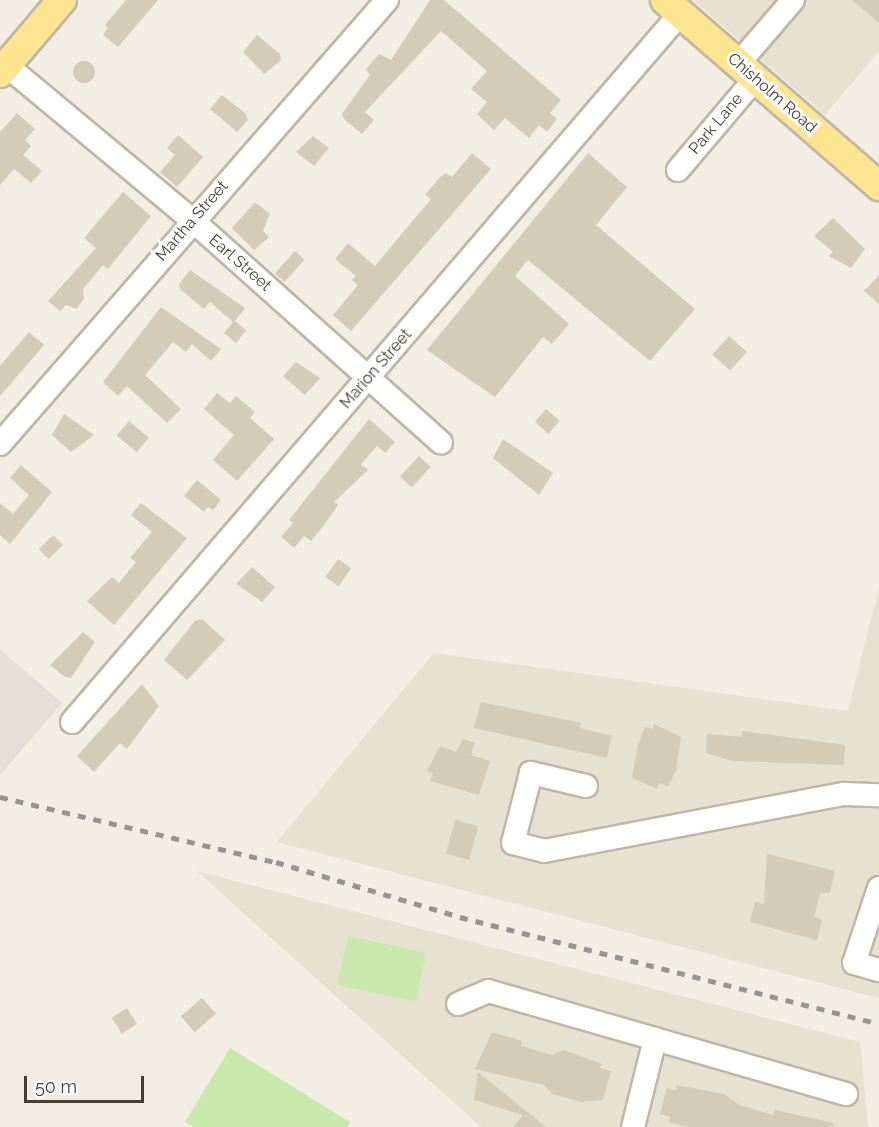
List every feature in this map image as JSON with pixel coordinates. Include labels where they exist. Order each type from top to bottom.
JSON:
[{"type":"main road","points":[[3,69],[62,0]]},
{"type":"main road","name":"Chisholm Road","points":[[673,7],[879,186]]},
{"type":"street","name":"Martha Street","points":[[0,444],[192,220],[387,0]]},
{"type":"street","name":"Park Lane","points":[[678,170],[747,72],[793,0]]},
{"type":"street","name":"Marion Street","points":[[72,723],[366,381],[673,7]]},
{"type":"street","name":"Earl Street","points":[[3,69],[192,220],[366,381],[441,443]]},
{"type":"street","points":[[586,786],[531,773],[513,843],[544,851],[844,794],[879,795]]},
{"type":"street","points":[[879,888],[854,963],[879,970]]},
{"type":"street","points":[[458,1004],[488,992],[846,1094]]},
{"type":"street","points":[[633,1127],[655,1039]]},
{"type":"shaded area","points":[[693,0],[879,0],[879,51],[825,115]]},
{"type":"shaded area","points":[[879,588],[879,998],[277,842],[434,653],[848,711]]},
{"type":"shaded area","points":[[0,649],[62,703],[0,775]]},
{"type":"shaded area","points":[[197,871],[860,1042],[868,1127],[481,1127]]},
{"type":"green space","points":[[348,936],[426,953],[416,1002],[338,985]]},
{"type":"green space","points":[[230,1048],[350,1122],[347,1127],[193,1127],[185,1122]]},
{"type":"building","points":[[126,0],[158,0],[118,47],[103,35],[108,28],[105,25]]},
{"type":"building","points":[[430,0],[444,0],[561,100],[550,113],[557,119],[547,132],[539,125],[529,138],[505,118],[494,130],[477,114],[487,102],[471,89],[487,71],[441,31],[365,112],[374,120],[362,134],[344,119],[342,114],[370,75],[366,69],[379,54],[391,60]]},
{"type":"building","points":[[852,0],[879,0],[879,23]]},
{"type":"building","points":[[257,35],[280,54],[281,60],[264,74],[243,52]]},
{"type":"building","points":[[80,61],[88,61],[95,68],[95,76],[88,83],[80,83],[73,76],[73,68]]},
{"type":"building","points":[[222,95],[245,113],[248,120],[237,132],[210,109]]},
{"type":"building","points":[[17,113],[35,129],[25,140],[31,146],[23,155],[42,171],[31,183],[14,169],[0,185],[0,132]]},
{"type":"building","points":[[178,135],[203,157],[177,187],[160,172],[175,155],[167,148]]},
{"type":"building","points":[[313,136],[329,148],[314,166],[296,152]]},
{"type":"building","points":[[472,153],[491,169],[351,331],[333,315],[358,285],[352,280],[356,276],[335,259],[348,243],[375,266],[431,199],[425,195],[440,177],[446,173],[452,177]]},
{"type":"building","points":[[588,153],[627,187],[596,225],[695,309],[650,361],[528,260],[515,276],[569,324],[552,344],[543,337],[495,397],[427,350]]},
{"type":"building","points":[[123,192],[151,216],[108,269],[103,265],[83,289],[84,299],[76,309],[66,305],[60,311],[48,301],[96,248],[84,238]]},
{"type":"building","points":[[255,202],[270,214],[263,231],[269,237],[254,250],[232,228]]},
{"type":"building","points":[[833,218],[865,249],[851,268],[829,256],[833,252],[814,236]]},
{"type":"building","points":[[295,251],[305,260],[285,282],[275,273]]},
{"type":"building","points":[[190,270],[245,308],[235,321],[246,330],[236,343],[224,333],[233,322],[210,302],[204,309],[181,290],[179,284]]},
{"type":"building","points":[[879,275],[879,304],[864,291]]},
{"type":"building","points":[[161,307],[221,349],[211,361],[192,344],[186,352],[173,342],[145,375],[181,409],[167,423],[127,386],[118,396],[103,382]]},
{"type":"building","points":[[29,332],[44,345],[0,396],[0,366]]},
{"type":"building","points":[[729,336],[747,352],[730,371],[712,355]]},
{"type":"building","points":[[296,362],[320,378],[305,395],[283,376]]},
{"type":"building","points":[[217,393],[230,403],[236,396],[255,412],[250,418],[274,439],[237,481],[213,460],[234,435],[204,409]]},
{"type":"building","points":[[546,409],[560,421],[548,434],[535,422]]},
{"type":"building","points":[[64,414],[94,435],[71,452],[52,435]]},
{"type":"building","points":[[369,419],[395,442],[385,453],[377,446],[361,464],[368,470],[334,502],[338,505],[311,541],[304,536],[294,548],[281,537],[293,523],[289,520]]},
{"type":"building","points":[[129,421],[149,438],[137,452],[117,436]]},
{"type":"building","points":[[503,439],[553,473],[539,495],[493,458]]},
{"type":"building","points":[[419,456],[431,467],[412,487],[400,476]]},
{"type":"building","points":[[21,465],[52,492],[10,544],[0,535],[0,503],[13,514],[29,495],[10,478]]},
{"type":"building","points":[[197,480],[221,500],[213,510],[208,507],[204,512],[184,496]]},
{"type":"building","points":[[141,503],[187,538],[114,625],[87,601],[112,577],[119,583],[136,562],[130,558],[152,532],[131,515]]},
{"type":"building","points":[[53,535],[63,545],[49,559],[39,549]]},
{"type":"building","points":[[338,559],[351,568],[338,586],[325,577]]},
{"type":"building","points":[[252,567],[275,587],[262,602],[236,584]]},
{"type":"building","points":[[202,619],[225,640],[187,680],[164,660],[195,621]]},
{"type":"building","points":[[83,632],[95,642],[71,678],[65,677],[50,665]]},
{"type":"building","points":[[142,684],[159,706],[127,749],[120,743],[94,772],[77,756]]},
{"type":"building","points":[[481,702],[581,723],[580,728],[612,736],[607,758],[474,728]]},
{"type":"building","points":[[654,724],[681,737],[676,770],[668,786],[659,783],[657,789],[632,778],[638,745],[645,727],[653,729]]},
{"type":"building","points":[[742,731],[845,745],[844,765],[733,761],[706,753],[707,734],[742,737]]},
{"type":"building","points":[[463,739],[475,743],[471,755],[490,761],[479,795],[430,781],[433,773],[427,771],[440,746],[456,752]]},
{"type":"building","points":[[455,820],[478,826],[469,860],[446,854]]},
{"type":"building","points":[[767,854],[835,871],[830,892],[820,893],[814,917],[822,920],[817,940],[750,922],[755,902],[764,904]]},
{"type":"building","points":[[202,998],[216,1014],[195,1032],[181,1016]]},
{"type":"building","points":[[127,1008],[137,1024],[122,1034],[112,1018]]},
{"type":"building","points":[[492,1032],[522,1041],[521,1046],[552,1055],[564,1050],[602,1064],[600,1068],[611,1071],[603,1100],[581,1102],[552,1094],[544,1085],[475,1069]]},
{"type":"building","points":[[478,1072],[546,1127],[513,1127],[523,1115],[474,1100]]},
{"type":"building","points":[[677,1085],[724,1094],[739,1105],[773,1115],[775,1110],[834,1123],[833,1127],[688,1127],[669,1122],[670,1117],[660,1114],[667,1088],[676,1090]]},
{"type":"railway","points":[[0,797],[276,862],[460,917],[879,1024]]}]
